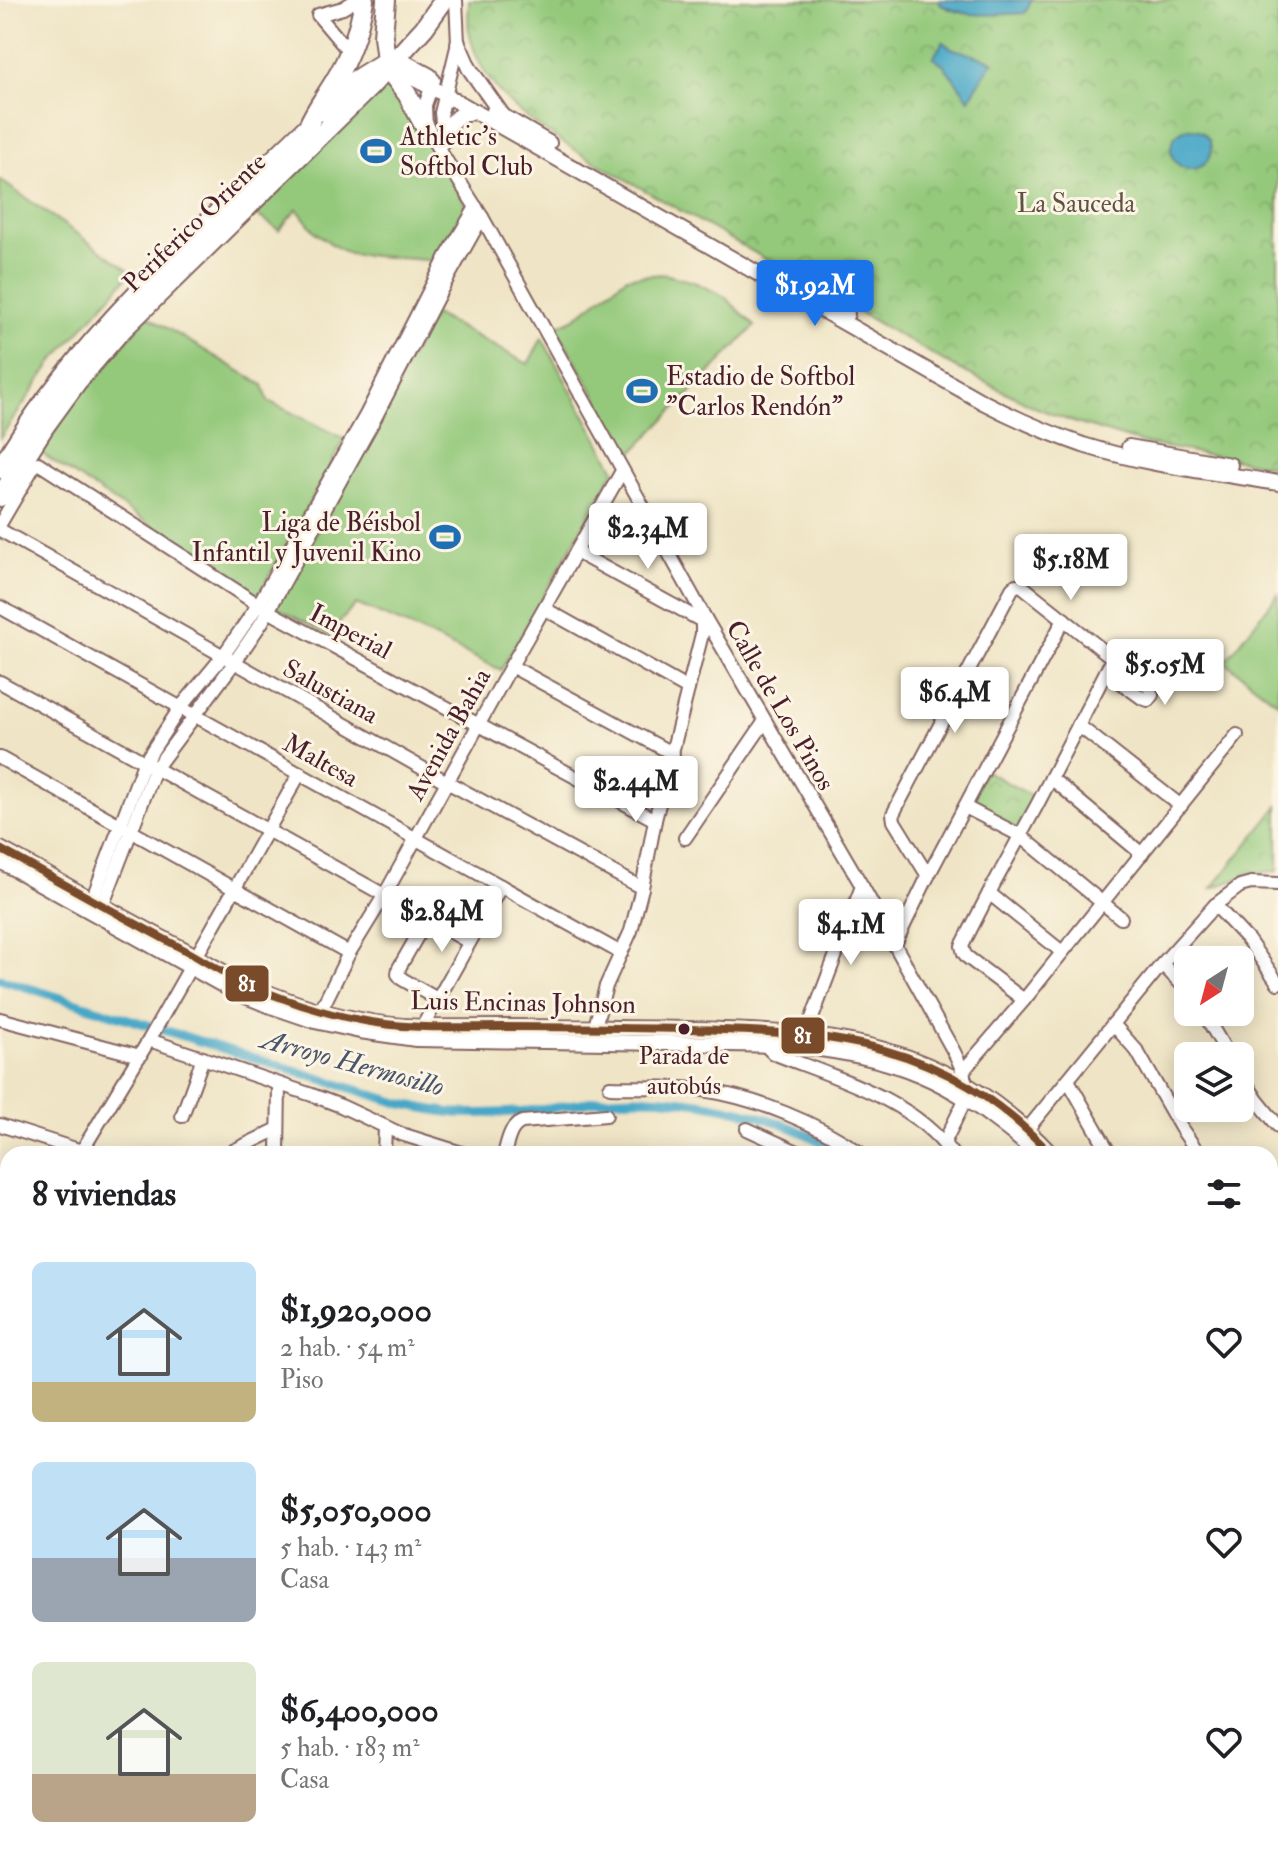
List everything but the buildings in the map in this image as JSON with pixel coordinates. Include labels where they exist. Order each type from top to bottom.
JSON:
[{"type":"highway","name":"Periferico Oriente","points":[[0,469],[54,389],[111,320],[308,126],[350,53],[364,0]]},
{"type":"highway","points":[[386,0],[383,36],[390,62],[426,129]]},
{"type":"highway","name":"Periferico Oriente","points":[[0,497],[45,426],[119,333],[371,86],[424,28],[444,0]]},
{"type":"highway","points":[[308,126],[355,80],[390,62]]},
{"type":"main road","points":[[458,43],[469,68],[503,116]]},
{"type":"main road","points":[[390,62],[403,73],[503,116],[949,372],[1025,412],[1089,436],[1133,448],[1278,474]]},
{"type":"main road","points":[[439,86],[477,112],[956,387],[1023,422],[1085,445],[1139,459],[1278,483]]},
{"type":"main road","points":[[443,140],[456,118],[477,112]]},
{"type":"main road","name":"Luis Encinas Johnson","points":[[0,849],[96,908],[193,962],[318,1016],[419,1033],[593,1034],[751,1030],[858,1042],[932,1067],[965,1085],[992,1101],[1040,1146]]},
{"type":"main road","points":[[0,861],[96,908]]},
{"type":"main road","points":[[593,1034],[825,1049],[885,1061],[928,1077],[965,1085]]},
{"type":"main road","points":[[1024,1134],[1031,1146]]},
{"type":"street","points":[[350,53],[318,15],[343,8],[356,0]]},
{"type":"street","points":[[426,129],[424,111],[458,43],[456,0]]},
{"type":"street","points":[[439,86],[440,121],[447,161]]},
{"type":"street","name":"Calle de Los Pinos","points":[[426,129],[479,212],[704,620],[895,944],[954,1052],[965,1085]]},
{"type":"street","points":[[149,766],[193,716],[324,507],[355,444],[453,267],[479,212]]},
{"type":"street","name":"Imperial","points":[[0,524],[38,463],[263,608],[655,820]]},
{"type":"street","name":"Avenida Bahia","points":[[318,1016],[349,953],[622,471]]},
{"type":"street","name":"Salustiana","points":[[0,530],[228,660],[642,888]]},
{"type":"street","points":[[576,552],[704,620],[631,931],[606,986],[593,1034]]},
{"type":"street","points":[[928,876],[894,821],[894,810],[1012,589],[1016,585],[1022,586],[1149,687],[1152,695],[1148,700],[1142,698],[1106,672]]},
{"type":"street","name":"Maltesa","points":[[0,607],[621,953]]},
{"type":"street","points":[[545,609],[688,689]]},
{"type":"street","points":[[895,944],[1064,619]]},
{"type":"street","points":[[1024,1000],[967,957],[963,950],[964,942],[1112,659]]},
{"type":"street","points":[[96,908],[149,766],[180,708],[228,660]]},
{"type":"street","points":[[511,666],[673,754]]},
{"type":"street","points":[[0,682],[469,942]]},
{"type":"street","points":[[685,838],[765,721]]},
{"type":"street","points":[[1078,725],[1181,806]]},
{"type":"street","points":[[949,1146],[965,1085],[1024,1000],[1237,735]]},
{"type":"street","points":[[0,758],[349,953]]},
{"type":"street","points":[[88,1146],[300,773]]},
{"type":"street","points":[[1051,778],[1142,854]]},
{"type":"street","points":[[965,807],[1021,836],[1121,918]]},
{"type":"street","points":[[1024,1134],[1162,964],[1215,905],[1240,886],[1251,883],[1278,884]]},
{"type":"street","points":[[419,1033],[501,886]]},
{"type":"street","points":[[806,1034],[862,886]]},
{"type":"street","points":[[989,893],[1062,952]]},
{"type":"street","points":[[1215,905],[1248,940],[1278,983]]},
{"type":"street","points":[[427,919],[398,974],[437,999]]},
{"type":"street","points":[[1162,964],[1174,976]]},
{"type":"street","points":[[0,1019],[140,1056]]},
{"type":"street","points":[[1113,1024],[1137,1051],[1193,1146]]},
{"type":"street","points":[[150,1039],[341,1106],[385,1127],[439,1146]]},
{"type":"street","points":[[765,1045],[773,1053],[844,1079],[879,1097],[912,1116],[945,1146]]},
{"type":"street","points":[[182,1116],[203,1058]]},
{"type":"street","points":[[1068,1080],[1105,1146]]},
{"type":"street","points":[[278,1146],[279,1084]]},
{"type":"street","points":[[610,1087],[702,1090],[750,1101],[803,1120],[850,1146]]},
{"type":"street","points":[[1254,1095],[1278,1126]]},
{"type":"street","points":[[507,1146],[512,1130],[522,1122],[606,1115]]},
{"type":"street","points":[[0,1125],[63,1146]]},
{"type":"street","points":[[384,1146],[385,1127]]},
{"type":"street","points":[[243,1146],[278,1129]]},
{"type":"street","points":[[747,1129],[784,1146]]},
{"type":"green space","name":"La Sauceda","points":[[469,0],[1278,0],[1278,467],[1142,443],[1037,408],[955,367],[590,159],[532,122],[499,92],[476,54],[468,27]]},
{"type":"green space","name":"Athletic's Softbol Club","points":[[388,88],[405,95],[467,207],[439,261],[349,254],[315,232],[297,209],[279,230],[254,213],[380,90]]},
{"type":"green space","points":[[0,180],[132,272],[54,360],[0,438]]},
{"type":"green space","name":"Estadio de Softbol \"Carlos Rendón\"","points":[[664,274],[694,282],[724,296],[755,326],[630,455],[556,327],[575,318],[627,277]]},
{"type":"green space","name":"Liga de Béisbol Infantil y Juvenil Kino","points":[[434,314],[528,364],[542,338],[615,470],[501,670],[356,604],[328,635],[276,607]]},
{"type":"green space","points":[[147,316],[263,385],[268,401],[345,439],[258,596],[41,453],[74,402]]},
{"type":"green space","points":[[1278,594],[1278,703],[1225,662]]},
{"type":"green space","points":[[985,771],[1036,798],[1018,832],[968,804]]},
{"type":"green space","points":[[1278,806],[1278,871],[1254,873],[1212,888]]},
{"type":"water","points":[[939,0],[1032,0],[1025,13],[982,15],[951,9],[941,5]]},
{"type":"water","points":[[943,42],[951,48],[993,61],[969,99],[943,64],[933,58]]},
{"type":"water","points":[[1191,129],[1205,135],[1211,149],[1205,163],[1191,169],[1177,163],[1171,149],[1177,135]]},
{"type":"waterway","name":"Arroyo Hermosillo","points":[[0,979],[402,1104],[442,1112],[502,1113],[630,1098],[693,1102],[757,1116],[787,1126],[827,1146]]},
{"type":"transit line","name":"81","points":[[0,849],[232,976],[313,1009],[360,1020],[414,1027],[740,1031],[838,1040],[884,1050],[928,1065],[970,1087],[1011,1116],[1043,1146]]},
{"type":"place","name":"Athletic's Softbol Club","points":[[376,151]]},
{"type":"place","name":"Estadio de Softbol \"Carlos Rendón\"","points":[[642,391]]},
{"type":"place","name":"Liga de Béisbol Infantil y Juvenil Kino","points":[[445,537]]},
{"type":"place","name":"Parada de autobús","points":[[684,1029]]}]
